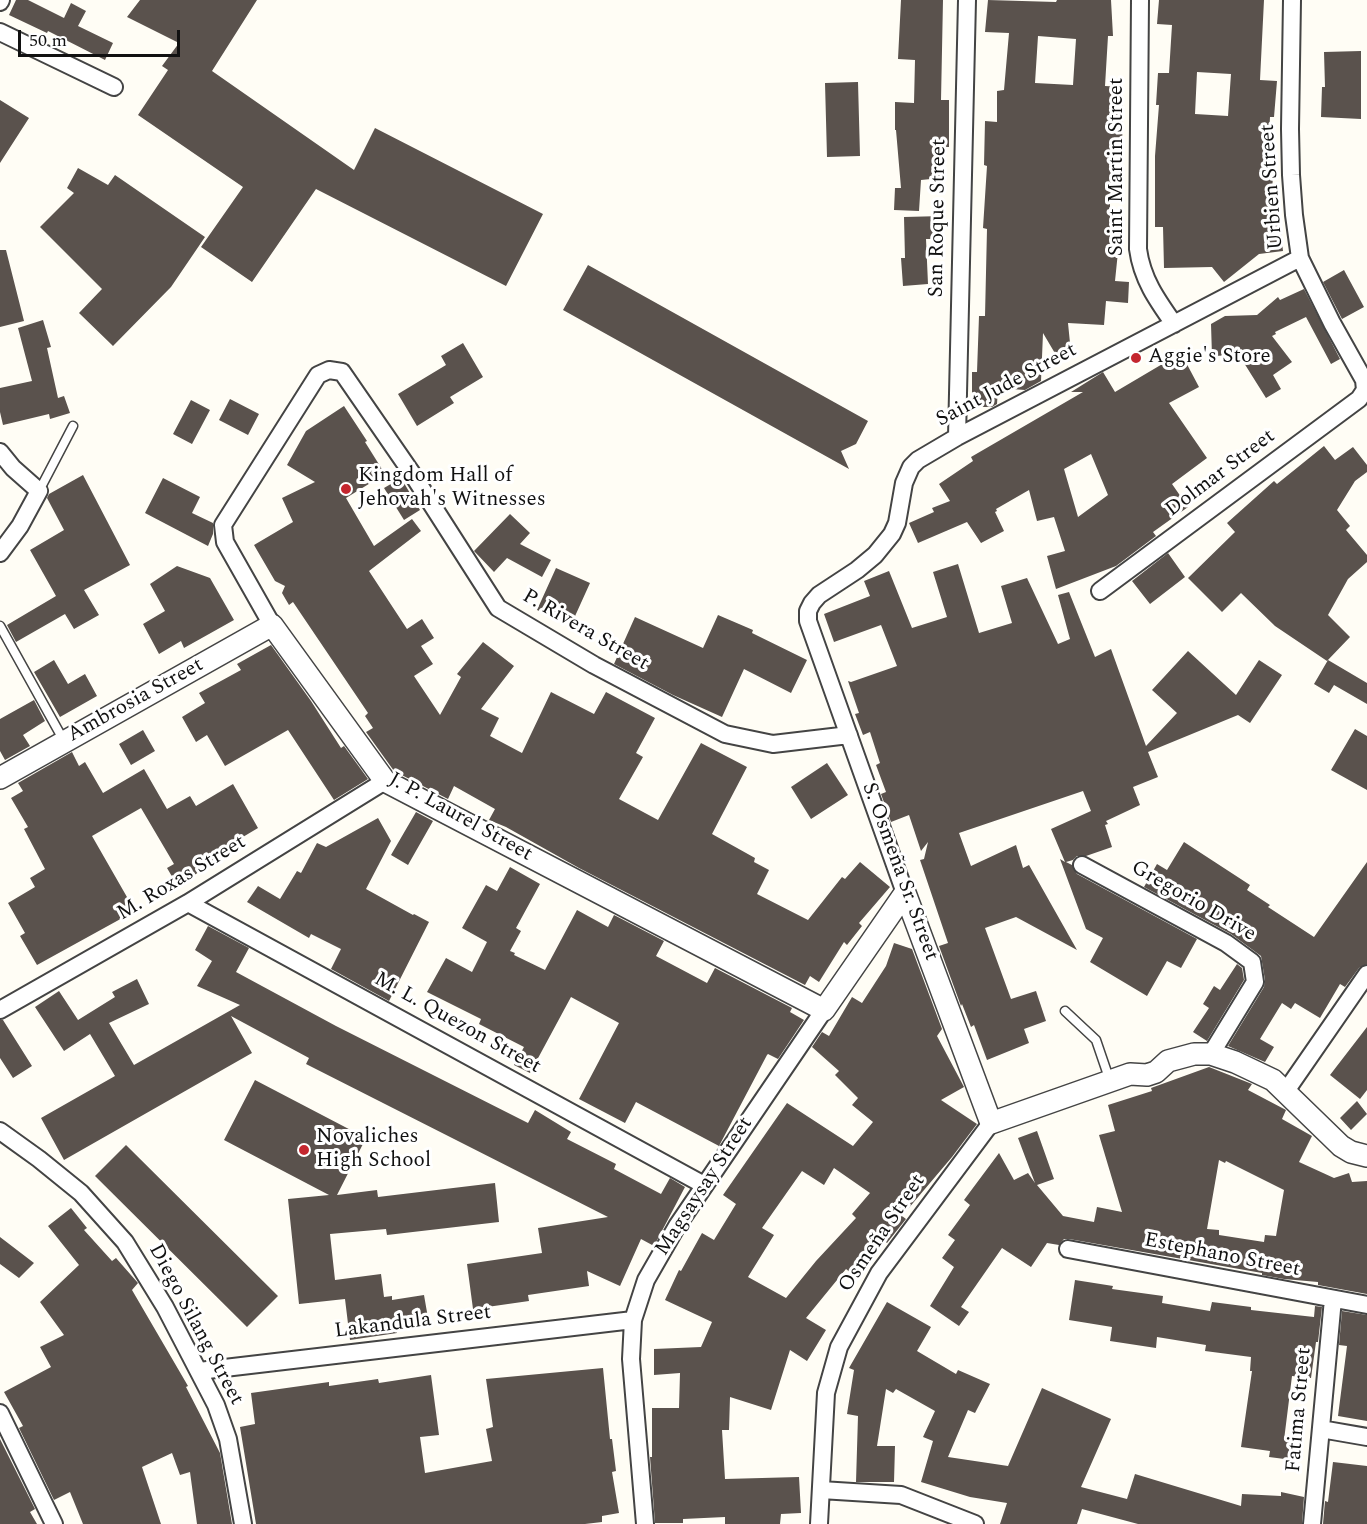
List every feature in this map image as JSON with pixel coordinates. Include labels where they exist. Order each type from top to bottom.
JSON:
[{"type":"street","name":"San Roque Street","points":[[957,437],[967,0]]},
{"type":"street","name":"Saint Martin Street","points":[[1140,0],[1138,249],[1140,265],[1147,282],[1174,324]]},
{"type":"street","name":"Urbien Street","points":[[1292,0],[1291,175],[1300,258],[1332,323],[1364,380],[1365,390]]},
{"type":"street","points":[[0,32],[114,87]]},
{"type":"street","name":"Saint Jude Street","points":[[808,621],[808,611],[819,595],[866,563],[884,546],[897,523],[904,483],[910,467],[918,460],[957,437],[1300,258]]},
{"type":"street","name":"J. P. Laurel Street","points":[[342,372],[329,370],[318,375],[223,525],[225,542],[272,625],[385,781],[824,1010]]},
{"type":"street","name":"P. Rivera Street","points":[[342,372],[411,472],[498,608],[594,665],[725,734],[773,744],[849,735]]},
{"type":"street","name":"Dolmar Street","points":[[1100,591],[1359,399],[1365,390]]},
{"type":"street","points":[[0,452],[13,468],[39,491],[20,526],[0,553]]},
{"type":"street","name":"S. Osmeña Sr. Street","points":[[808,621],[905,893],[991,1123]]},
{"type":"street","name":"Ambrosia Street","points":[[0,778],[272,625]]},
{"type":"street","name":"M. Roxas Street","points":[[0,1010],[188,903],[385,781]]},
{"type":"street","name":"Gregorio Drive","points":[[1082,865],[1226,943],[1252,962],[1255,982],[1211,1054]]},
{"type":"street","name":"Magsaysay Street","points":[[645,1524],[631,1359],[633,1320],[646,1280],[704,1185],[905,893]]},
{"type":"street","name":"M. L. Quezon Street","points":[[188,903],[704,1185]]},
{"type":"street","points":[[1286,1091],[1367,974]]},
{"type":"street","points":[[991,1123],[1120,1078],[1152,1060],[1168,1061],[1194,1054],[1211,1054],[1258,1071],[1273,1080],[1341,1146],[1351,1152],[1367,1156]]},
{"type":"street","name":"Osmeña Street","points":[[819,1524],[826,1393],[839,1347],[879,1273],[991,1123]]},
{"type":"street","name":"Diego Silang Street","points":[[0,1131],[81,1193],[125,1242],[165,1307],[216,1405],[228,1439],[243,1524]]},
{"type":"street","name":"Estephano Street","points":[[1068,1250],[1367,1305]]},
{"type":"street","name":"Fatima Street","points":[[1312,1524],[1333,1299]]},
{"type":"street","name":"Lakandula Street","points":[[199,1371],[633,1320]]},
{"type":"street","points":[[0,1413],[54,1524]]},
{"type":"street","points":[[1321,1429],[1367,1437]]},
{"type":"street","points":[[821,1490],[901,1495],[975,1524]]},
{"type":"lane","points":[[39,491],[73,426]]},
{"type":"lane","points":[[0,626],[64,742]]},
{"type":"lane","points":[[1065,1011],[1096,1040],[1120,1078]]},
{"type":"building","points":[[16,0],[28,0],[64,18],[71,3],[86,11],[78,26],[113,43],[105,60],[48,31],[47,33],[9,15]]},
{"type":"building","points":[[140,0],[257,0],[212,71],[354,170],[375,128],[543,214],[506,286],[316,189],[252,282],[201,247],[243,187],[138,115],[168,70],[162,66],[179,43],[127,17]]},
{"type":"building","points":[[901,0],[943,0],[941,100],[949,100],[949,147],[938,147],[941,178],[921,180],[919,211],[894,210],[895,188],[901,188],[895,130],[895,102],[914,103],[915,60],[898,59]]},
{"type":"building","points":[[988,0],[1056,2],[1057,0],[1111,0],[1113,36],[1108,36],[1105,86],[1123,87],[1122,155],[1113,155],[1110,241],[1119,242],[1115,281],[1129,282],[1128,303],[1106,301],[1104,325],[1068,323],[1071,353],[1056,355],[1043,333],[1041,381],[1025,390],[998,388],[997,404],[992,407],[972,407],[972,372],[977,372],[979,316],[985,316],[987,229],[983,228],[987,166],[984,165],[985,121],[997,122],[997,91],[1004,90],[1009,33],[985,32]],"holes":[[[1038,36],[1076,39],[1073,85],[1035,83]]]},
{"type":"building","points":[[1159,0],[1264,0],[1260,80],[1277,81],[1274,117],[1270,117],[1267,176],[1273,176],[1271,206],[1278,205],[1283,251],[1259,254],[1224,282],[1212,267],[1164,268],[1163,227],[1155,227],[1155,156],[1159,105],[1156,105],[1158,73],[1169,73],[1172,25],[1157,24]],"holes":[[[1197,72],[1231,74],[1228,116],[1195,114]]]},
{"type":"building","points":[[1361,51],[1361,119],[1321,117],[1322,87],[1325,87],[1324,52]]},
{"type":"building","points":[[858,82],[860,156],[827,157],[825,83]]},
{"type":"building","points":[[0,100],[29,118],[0,163]]},
{"type":"building","points":[[78,168],[108,185],[115,175],[205,237],[171,287],[113,346],[79,313],[102,289],[40,227],[74,193],[67,188]]},
{"type":"building","points":[[943,216],[943,239],[926,239],[928,284],[903,286],[901,258],[905,258],[904,217]]},
{"type":"building","points":[[0,250],[6,250],[24,321],[0,327]]},
{"type":"building","points":[[588,265],[868,421],[856,444],[841,451],[849,469],[563,310]]},
{"type":"building","points":[[1344,270],[1364,307],[1342,319],[1323,282]]},
{"type":"building","points":[[1304,289],[1340,359],[1331,364],[1306,317],[1275,332],[1276,334],[1272,336],[1292,362],[1273,375],[1281,389],[1266,398],[1239,355],[1212,356],[1211,324],[1225,316],[1257,315],[1278,297],[1280,300]]},
{"type":"building","points":[[43,320],[51,347],[47,348],[58,398],[64,396],[70,413],[50,419],[49,414],[3,425],[0,412],[0,388],[32,381],[18,328]]},
{"type":"building","points":[[463,343],[483,377],[450,397],[454,403],[417,426],[398,394],[446,365],[441,356]]},
{"type":"building","points":[[1181,353],[1199,387],[1169,403],[1207,458],[1172,484],[1188,507],[1153,532],[1156,536],[1116,566],[1056,589],[1047,556],[1065,551],[1054,517],[1037,521],[1029,490],[996,509],[995,512],[1004,531],[981,543],[967,522],[918,543],[909,523],[934,512],[932,508],[950,501],[939,484],[973,461],[971,457],[1083,392],[1071,392],[1103,372],[1115,392]],"holes":[[[1091,454],[1108,495],[1078,517],[1064,469]]]},
{"type":"building","points":[[230,399],[259,414],[248,435],[219,420]]},
{"type":"building","points":[[191,400],[210,410],[192,444],[173,434]]},
{"type":"building","points":[[344,406],[385,474],[346,498],[374,546],[412,519],[421,531],[369,571],[407,629],[422,619],[434,638],[421,646],[433,664],[414,676],[440,715],[461,677],[457,674],[483,642],[514,666],[481,709],[499,718],[490,736],[522,753],[551,692],[594,714],[606,692],[655,718],[636,753],[643,757],[619,799],[658,820],[701,743],[747,767],[712,834],[755,858],[754,862],[769,870],[757,894],[808,920],[842,877],[845,879],[860,862],[890,887],[859,923],[862,926],[847,945],[844,942],[819,982],[810,976],[805,985],[489,820],[495,809],[454,786],[448,799],[394,771],[366,732],[373,728],[365,716],[368,713],[293,602],[289,605],[282,593],[285,586],[275,581],[254,545],[293,522],[282,498],[315,482],[287,465],[306,431]]},
{"type":"building","points":[[1324,446],[1335,460],[1353,447],[1367,465],[1367,472],[1355,481],[1337,510],[1350,526],[1346,530],[1367,555],[1367,562],[1348,579],[1328,615],[1350,637],[1327,661],[1275,626],[1241,593],[1222,612],[1188,578],[1235,532],[1227,523],[1274,481],[1277,484]]},
{"type":"building","points":[[83,475],[130,565],[84,590],[99,615],[74,629],[65,614],[16,642],[7,625],[56,596],[30,550],[64,530],[47,498],[49,494]]},
{"type":"building","points":[[163,478],[200,497],[192,513],[213,523],[213,534],[208,546],[145,513]]},
{"type":"building","points":[[401,478],[420,510],[404,520],[384,488]]},
{"type":"building","points":[[510,514],[530,533],[520,544],[551,560],[542,577],[507,558],[494,572],[474,551]]},
{"type":"building","points":[[1168,553],[1185,577],[1150,604],[1132,581]]},
{"type":"building","points":[[958,564],[979,633],[1012,623],[1001,586],[1027,578],[1058,644],[1070,639],[1058,595],[1069,592],[1095,657],[1111,649],[1146,746],[1177,713],[1152,690],[1188,651],[1236,695],[1259,660],[1282,675],[1250,723],[1238,715],[1148,752],[1158,777],[1133,787],[1140,805],[1106,821],[1108,824],[1105,825],[1112,847],[1086,856],[1077,856],[1066,862],[1072,865],[1077,874],[1197,939],[1181,968],[1167,961],[1147,996],[1090,962],[1103,938],[1086,929],[1060,859],[1065,862],[1051,829],[1091,811],[1083,791],[959,833],[971,866],[1016,845],[1023,868],[1029,865],[1077,950],[1016,917],[985,928],[1011,999],[1036,991],[1046,1021],[1024,1029],[1029,1043],[987,1060],[974,1025],[971,1027],[962,1004],[961,1006],[939,946],[948,943],[920,860],[924,859],[928,842],[921,851],[909,815],[891,822],[881,794],[886,792],[876,765],[880,763],[870,732],[863,735],[855,714],[859,713],[848,681],[851,682],[897,666],[881,625],[834,642],[824,614],[870,596],[864,581],[889,571],[912,628],[947,617],[933,572]]},
{"type":"building","points":[[177,566],[210,578],[234,620],[184,648],[181,641],[159,654],[143,624],[165,611],[150,584]]},
{"type":"building","points":[[556,568],[590,583],[571,625],[537,610]]},
{"type":"building","points":[[718,615],[753,630],[752,633],[807,660],[791,693],[744,669],[722,717],[673,695],[614,664],[635,617],[703,648]]},
{"type":"building","points":[[271,645],[341,748],[344,746],[368,779],[334,800],[288,730],[225,766],[207,735],[196,742],[182,717],[205,703],[199,693],[241,670],[237,664]]},
{"type":"building","points":[[54,660],[68,684],[85,674],[97,696],[60,717],[34,672]]},
{"type":"building","points":[[1328,660],[1367,683],[1367,704],[1334,685],[1329,693],[1314,684]]},
{"type":"building","points":[[34,700],[45,721],[23,735],[30,746],[5,760],[0,751],[0,719]]},
{"type":"building","points":[[1355,729],[1367,736],[1367,790],[1331,770]]},
{"type":"building","points":[[143,730],[155,751],[131,765],[119,744]]},
{"type":"building","points":[[72,752],[79,766],[85,762],[103,793],[144,769],[167,809],[190,796],[196,806],[233,784],[258,828],[221,850],[225,857],[177,885],[167,868],[174,864],[141,808],[92,836],[135,911],[37,965],[20,936],[25,933],[8,903],[35,887],[30,878],[45,869],[24,829],[28,827],[11,798],[23,791],[18,783]]},
{"type":"building","points":[[827,763],[848,795],[811,819],[791,787]]},
{"type":"building","points":[[416,812],[433,821],[408,865],[391,855]]},
{"type":"building","points":[[378,818],[391,841],[366,889],[429,922],[389,1001],[331,969],[341,949],[311,934],[309,938],[247,902],[258,886],[280,899],[297,871],[301,873],[317,843],[326,847]]},
{"type":"building","points":[[1184,842],[1250,885],[1247,890],[1270,905],[1268,907],[1314,937],[1367,862],[1367,964],[1359,968],[1345,987],[1340,984],[1320,1018],[1295,1003],[1291,1009],[1282,1003],[1260,1039],[1274,1047],[1265,1062],[1228,1046],[1264,987],[1261,956],[1231,934],[1144,887],[1157,864],[1167,870]]},
{"type":"building","points":[[510,867],[540,884],[516,928],[521,931],[510,951],[515,953],[514,955],[545,970],[577,910],[608,927],[614,915],[664,941],[656,956],[707,983],[715,968],[792,1008],[790,1012],[804,1020],[778,1059],[767,1055],[719,1146],[636,1102],[625,1123],[579,1099],[619,1023],[571,997],[530,1073],[514,1065],[524,1047],[479,1024],[481,1019],[427,992],[446,958],[472,972],[487,942],[462,928],[486,885],[497,891]]},
{"type":"building","points":[[208,926],[249,948],[236,972],[336,1026],[528,1123],[535,1110],[571,1132],[567,1139],[616,1164],[614,1169],[661,1194],[670,1178],[685,1187],[654,1246],[641,1239],[620,1286],[587,1271],[589,1286],[528,1295],[529,1301],[473,1309],[467,1264],[542,1253],[538,1228],[608,1217],[306,1064],[309,1058],[231,1016],[252,1053],[64,1160],[41,1118],[115,1076],[90,1034],[64,1051],[35,1007],[59,991],[78,1020],[115,997],[112,992],[137,979],[149,1004],[109,1023],[134,1065],[240,1005],[197,986],[212,961],[195,950]]},
{"type":"building","points":[[894,943],[912,949],[942,1029],[937,1036],[964,1087],[941,1100],[977,1124],[902,1216],[906,1219],[887,1243],[882,1239],[851,1273],[846,1269],[806,1318],[826,1330],[807,1361],[790,1350],[771,1410],[730,1397],[729,1430],[722,1430],[725,1479],[799,1477],[801,1513],[781,1514],[780,1524],[725,1524],[725,1517],[683,1519],[683,1523],[655,1523],[650,1457],[652,1457],[652,1408],[679,1408],[680,1373],[654,1375],[654,1349],[701,1347],[712,1322],[665,1300],[679,1270],[681,1271],[702,1233],[714,1240],[736,1204],[723,1195],[787,1103],[853,1146],[873,1122],[852,1105],[858,1098],[835,1075],[839,1071],[812,1047],[822,1032],[829,1036],[852,997],[862,1003],[886,966]],"holes":[[[834,1168],[870,1193],[852,1214],[856,1218],[786,1298],[748,1277],[774,1235],[762,1228],[802,1171],[824,1185]]]},
{"type":"building","points":[[1237,964],[1242,968],[1244,980],[1207,1041],[1193,1032],[1209,1008],[1203,1004],[1214,986],[1220,990]]},
{"type":"building","points":[[0,1020],[3,1020],[32,1066],[13,1078],[0,1058]]},
{"type":"building","points":[[1367,1027],[1367,1090],[1360,1099],[1330,1075]]},
{"type":"building","points":[[1209,1067],[1252,1084],[1248,1090],[1286,1110],[1282,1119],[1312,1136],[1299,1162],[1334,1178],[1349,1173],[1352,1182],[1367,1181],[1367,1294],[1318,1285],[1318,1282],[1284,1279],[1262,1275],[1262,1273],[1064,1239],[1059,1245],[1047,1243],[1031,1267],[1002,1248],[961,1307],[969,1312],[959,1326],[930,1306],[954,1267],[942,1258],[955,1240],[948,1235],[970,1205],[964,1200],[999,1153],[1014,1180],[1028,1173],[1035,1183],[1018,1138],[1037,1131],[1054,1179],[1037,1185],[1063,1216],[1094,1222],[1097,1207],[1122,1212],[1099,1135],[1115,1131],[1108,1105],[1152,1091],[1151,1088]],"holes":[[[1219,1160],[1225,1163],[1226,1161],[1284,1190],[1276,1236],[1265,1235],[1264,1242],[1219,1235],[1219,1230],[1207,1229]]]},
{"type":"building","points":[[255,1080],[366,1138],[337,1195],[377,1190],[378,1197],[495,1183],[499,1222],[387,1235],[386,1229],[330,1234],[335,1280],[381,1274],[384,1297],[392,1296],[392,1300],[424,1295],[428,1318],[396,1324],[397,1333],[350,1340],[345,1299],[299,1304],[288,1199],[329,1195],[224,1140]]},
{"type":"building","points":[[1357,1101],[1367,1114],[1351,1130],[1340,1118]]},
{"type":"building","points":[[126,1145],[278,1296],[247,1327],[95,1176]]},
{"type":"building","points":[[71,1208],[87,1228],[84,1230],[112,1261],[116,1258],[138,1283],[132,1290],[188,1386],[186,1387],[220,1453],[232,1524],[197,1524],[190,1472],[180,1475],[172,1453],[142,1467],[161,1524],[83,1524],[70,1492],[54,1500],[19,1428],[23,1426],[4,1392],[51,1367],[40,1347],[64,1335],[40,1302],[79,1265],[48,1226]]},
{"type":"building","points":[[0,1237],[34,1263],[19,1278],[0,1264]]},
{"type":"building","points":[[1075,1280],[1113,1286],[1112,1289],[1163,1296],[1162,1303],[1210,1311],[1212,1302],[1251,1307],[1251,1310],[1314,1317],[1315,1306],[1322,1307],[1311,1378],[1292,1376],[1284,1440],[1302,1443],[1300,1461],[1269,1457],[1270,1451],[1241,1447],[1252,1371],[1250,1371],[1251,1357],[1205,1351],[1206,1345],[1157,1337],[1156,1348],[1110,1341],[1112,1327],[1069,1320]]},
{"type":"building","points":[[887,1302],[931,1327],[917,1351],[956,1374],[958,1370],[990,1384],[975,1413],[968,1410],[948,1457],[1008,1466],[1042,1388],[1111,1419],[1081,1487],[1127,1499],[1135,1474],[1241,1506],[1242,1494],[1281,1496],[1281,1492],[1304,1497],[1302,1524],[1138,1524],[1082,1509],[1077,1524],[1000,1524],[1007,1503],[970,1497],[921,1482],[933,1441],[923,1437],[935,1411],[896,1389],[893,1393],[886,1389],[877,1446],[895,1446],[894,1482],[856,1482],[858,1416],[847,1414],[854,1370],[849,1368]]},
{"type":"building","points":[[1342,1311],[1367,1315],[1367,1421],[1338,1416],[1347,1346],[1339,1345]]},
{"type":"building","points":[[603,1368],[610,1439],[612,1439],[616,1471],[612,1472],[619,1513],[602,1516],[602,1522],[585,1524],[256,1524],[240,1427],[255,1424],[251,1393],[329,1382],[329,1386],[378,1379],[379,1383],[431,1375],[439,1435],[420,1437],[425,1473],[492,1461],[486,1429],[493,1427],[486,1379]]},
{"type":"building","points":[[0,1439],[35,1509],[30,1512],[37,1524],[0,1524]]},
{"type":"building","points":[[1333,1462],[1367,1466],[1367,1524],[1323,1524]]},
{"type":"place","name":"Aggie's Store","points":[[1136,358]]},
{"type":"place","name":"Kingdom Hall of Jehovah's Witnesses","points":[[346,489]]},
{"type":"place","name":"Novaliches High School","points":[[304,1150]]}]
